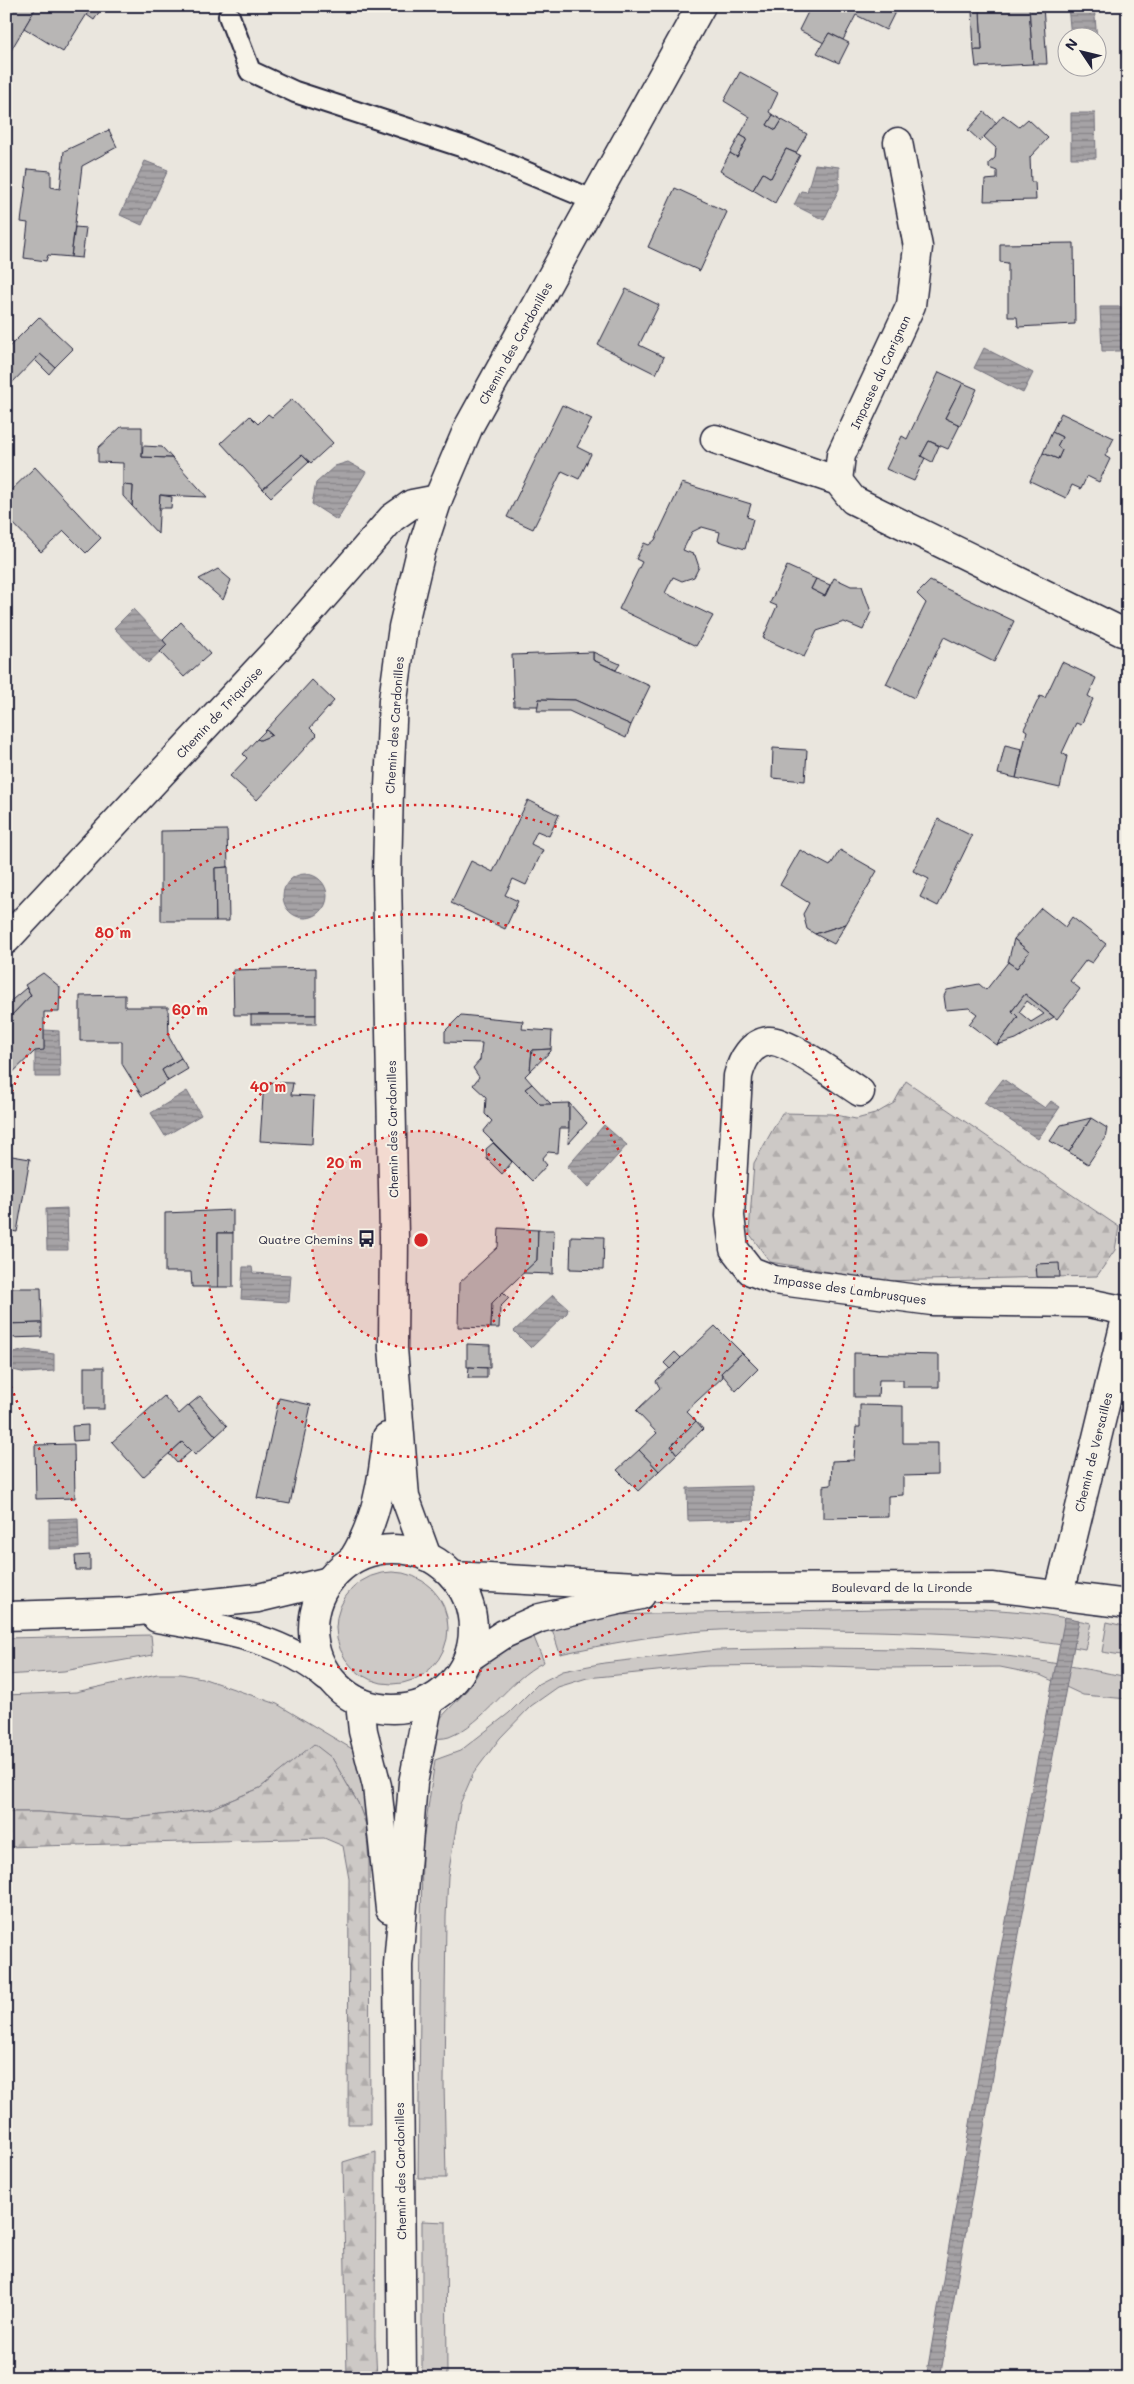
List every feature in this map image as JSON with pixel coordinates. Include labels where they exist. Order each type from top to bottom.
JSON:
[{"type":"street","name":"Chemin des Cardonilles","points":[[427,1557],[405,1497],[395,1364],[387,876],[389,787],[394,700],[403,627],[421,551],[438,499],[469,426],[595,201],[701,6]]},
{"type":"street","name":"Impasse du Carignan","points":[[838,482],[841,455],[911,305],[918,247],[898,142]]},
{"type":"street","points":[[715,439],[838,482],[853,500],[1122,632],[1128,633]]},
{"type":"street","name":"Chemin de Triquoise","points":[[6,940],[276,650],[392,518],[412,504],[438,499]]},
{"type":"street","name":"Impasse des Lambrusques","points":[[860,1092],[797,1051],[771,1040],[759,1043],[741,1063],[738,1076],[730,1216],[734,1249],[751,1271],[774,1280],[932,1300],[1088,1303],[1128,1311]]},
{"type":"street","name":"Chemin de Versailles","points":[[1059,1594],[1128,1311]]},
{"type":"street","name":"Chemin des Cardonilles","points":[[353,1559],[361,1547],[380,1494],[395,1364]]},
{"type":"street","points":[[129,1612],[213,1628],[276,1645],[315,1668],[331,1681],[360,1703],[376,1708],[395,1710],[430,1701],[452,1683],[468,1658],[473,1624],[463,1590],[453,1576],[427,1557],[413,1551],[382,1550],[353,1559],[340,1568],[328,1581],[316,1605],[312,1632],[314,1649],[321,1666],[331,1681]]},
{"type":"street","name":"Boulevard de la Lironde","points":[[453,1576],[674,1588],[992,1587],[1128,1604]]},
{"type":"street","points":[[6,1616],[129,1612],[258,1598],[328,1581]]},
{"type":"street","name":"Boulevard de la Lironde","points":[[468,1658],[504,1634],[540,1618],[674,1588]]},
{"type":"street","name":"Chemin des Cardonilles","points":[[402,2378],[398,1965],[413,1783],[430,1701]]},
{"type":"street","name":"Chemin des Cardonilles","points":[[360,1703],[363,1731],[377,1786],[388,1902],[398,1965]]},
{"type":"lane","points":[[229,16],[250,71],[295,92],[470,149],[595,201]]},
{"type":"green space","points":[[906,1081],[1119,1227],[1115,1250],[1097,1276],[882,1281],[770,1262],[749,1233],[754,1163],[782,1113],[831,1114],[856,1119],[875,1114],[894,1103]]},
{"type":"green space","points":[[392,1572],[413,1576],[432,1588],[444,1607],[448,1628],[444,1649],[432,1668],[413,1680],[392,1684],[371,1680],[352,1668],[340,1649],[336,1628],[340,1607],[352,1588],[371,1576]]},
{"type":"green space","points":[[924,1608],[1008,1611],[1049,1615],[1091,1623],[1085,1649],[1008,1638],[956,1634],[746,1629],[666,1635],[560,1654],[552,1629],[607,1615]]},
{"type":"green space","points":[[1107,1622],[1128,1627],[1128,1656],[1102,1652]]},
{"type":"green space","points":[[151,1635],[153,1655],[64,1671],[6,1675],[6,1638]]},
{"type":"green space","points":[[533,1635],[544,1662],[519,1679],[475,1721],[462,1730],[449,1737],[430,1739],[433,1726],[467,1690],[486,1662],[499,1652]]},
{"type":"green space","points":[[821,1648],[947,1651],[1041,1661],[1128,1677],[1128,1699],[1083,1695],[1040,1675],[1000,1667],[707,1666],[587,1678],[558,1687],[531,1706],[500,1738],[473,1774],[460,1804],[448,1876],[446,1917],[444,2083],[446,2178],[418,2178],[422,1849],[435,1760],[460,1751],[509,1713],[538,1684],[563,1671],[604,1663],[717,1650]]},
{"type":"green space","points":[[157,1674],[181,1674],[202,1678],[277,1704],[354,1750],[364,1796],[366,1825],[358,1803],[332,1758],[314,1745],[260,1788],[210,1809],[127,1819],[39,1812],[6,1812],[6,1695],[76,1692]]},
{"type":"green space","points":[[314,1744],[332,1758],[358,1803],[366,1825],[369,1862],[370,2124],[348,2124],[349,1879],[343,1846],[324,1838],[6,1847],[6,1812],[39,1812],[127,1819],[210,1809],[260,1788]]},
{"type":"green space","points":[[376,2152],[375,2337],[377,2378],[347,2378],[343,2162]]},
{"type":"green space","points":[[422,2221],[446,2222],[447,2378],[422,2378]]},
{"type":"shaded area","points":[[1068,6],[1094,6],[1096,28],[1070,28]]},
{"type":"shaded area","points":[[1071,113],[1095,113],[1096,158],[1071,158]]},
{"type":"shaded area","points":[[145,161],[168,170],[142,225],[120,215]]},
{"type":"shaded area","points":[[815,164],[839,167],[839,189],[824,220],[794,205],[801,191],[807,192]]},
{"type":"shaded area","points":[[1100,307],[1122,307],[1124,351],[1102,351]]},
{"type":"shaded area","points":[[984,348],[1033,373],[1023,393],[974,368]]},
{"type":"shaded area","points":[[348,462],[366,472],[337,520],[312,504],[316,483],[335,466]]},
{"type":"shaded area","points":[[133,609],[167,645],[148,663],[114,628]]},
{"type":"shaded area","points":[[301,874],[309,874],[321,880],[327,896],[321,912],[309,918],[301,918],[289,912],[283,900],[283,892],[289,880]]},
{"type":"shaded area","points":[[44,1030],[59,1031],[60,1077],[35,1077],[35,1051],[44,1049]]},
{"type":"shaded area","points":[[1003,1079],[1045,1108],[1051,1101],[1060,1107],[1038,1139],[984,1103]]},
{"type":"shaded area","points":[[187,1091],[201,1115],[165,1136],[151,1113]]},
{"type":"shaded area","points":[[604,1125],[627,1145],[589,1187],[567,1167]]},
{"type":"shaded area","points":[[67,1208],[68,1250],[47,1250],[46,1209]]},
{"type":"shaded area","points":[[243,1267],[252,1267],[253,1273],[291,1275],[289,1302],[241,1299]]},
{"type":"shaded area","points":[[553,1295],[568,1308],[567,1313],[531,1348],[514,1331]]},
{"type":"shaded area","points":[[26,1350],[54,1354],[54,1371],[26,1373],[9,1369],[9,1354]]},
{"type":"shaded area","points":[[752,1486],[753,1519],[688,1521],[687,1488]]},
{"type":"shaded area","points":[[78,1518],[79,1548],[49,1549],[49,1519]]},
{"type":"shaded area","points":[[1065,1617],[1079,1620],[1007,1997],[940,2378],[926,2378],[999,1957]]},
{"type":"building","points":[[6,6],[37,6],[7,57],[6,57]]},
{"type":"building","points":[[37,6],[92,6],[63,52],[24,28]]},
{"type":"building","points":[[92,6],[103,6],[94,20],[87,15]]},
{"type":"building","points":[[811,6],[898,6],[886,30],[856,15],[843,40],[829,33],[824,43],[799,30]]},
{"type":"building","points":[[971,6],[1029,6],[1033,64],[976,67],[974,50],[982,50],[980,11],[972,11]]},
{"type":"building","points":[[1029,6],[1043,6],[1047,64],[1033,64]]},
{"type":"building","points":[[972,11],[980,11],[982,50],[974,50]]},
{"type":"building","points":[[829,33],[849,43],[839,63],[817,53]]},
{"type":"building","points":[[740,72],[778,93],[769,112],[773,115],[767,125],[776,130],[782,120],[807,134],[796,153],[786,149],[771,178],[763,173],[753,190],[720,171],[730,153],[737,157],[747,139],[740,135],[750,117],[724,101]]},
{"type":"building","points":[[984,112],[997,123],[980,141],[968,130]]},
{"type":"building","points":[[773,115],[782,120],[776,130],[767,125]]},
{"type":"building","points":[[1003,115],[1019,127],[1028,119],[1048,138],[1030,157],[1031,182],[1035,182],[1036,200],[984,201],[985,180],[997,179],[997,171],[989,168],[989,163],[995,158],[996,148],[984,137]]},
{"type":"building","points":[[109,130],[117,147],[82,166],[71,257],[48,255],[46,261],[24,258],[28,223],[21,222],[28,169],[51,171],[51,187],[60,189],[64,151]]},
{"type":"building","points":[[740,135],[747,139],[737,157],[730,153]]},
{"type":"building","points":[[786,149],[800,155],[775,203],[753,190],[763,173],[771,178]]},
{"type":"building","points":[[675,188],[727,212],[700,271],[648,247]]},
{"type":"building","points":[[75,227],[86,228],[82,258],[71,257]]},
{"type":"building","points":[[1074,243],[1075,324],[1018,327],[1017,317],[1008,317],[1008,263],[1000,262],[1000,244]]},
{"type":"building","points":[[626,289],[659,305],[639,345],[664,357],[656,374],[598,345]]},
{"type":"building","points":[[39,317],[73,349],[55,367],[40,354],[9,386],[6,383],[6,350]]},
{"type":"building","points":[[40,354],[55,367],[49,374],[35,360]]},
{"type":"building","points":[[939,372],[963,383],[945,418],[960,425],[948,449],[929,441],[921,456],[925,458],[914,481],[886,469],[902,436],[907,439]]},
{"type":"building","points":[[963,383],[977,389],[960,425],[945,418]]},
{"type":"building","points":[[292,399],[333,443],[311,463],[302,455],[263,489],[221,443],[250,416],[258,424],[268,414],[272,417]]},
{"type":"building","points":[[562,405],[592,419],[577,447],[591,454],[579,479],[562,471],[533,529],[507,517]]},
{"type":"building","points":[[1061,413],[1114,438],[1105,456],[1110,459],[1099,482],[1087,476],[1081,489],[1072,485],[1066,498],[1030,481],[1043,453],[1058,459],[1062,450],[1057,446],[1062,437],[1052,432]]},
{"type":"building","points":[[121,427],[142,427],[142,457],[172,458],[207,497],[160,495],[158,534],[132,506],[133,486],[123,485],[123,463],[98,462],[98,448]]},
{"type":"building","points":[[1052,432],[1062,437],[1057,446],[1062,450],[1058,459],[1043,453]]},
{"type":"building","points":[[929,441],[939,446],[932,462],[921,456]]},
{"type":"building","points":[[143,446],[162,447],[172,458],[142,457]]},
{"type":"building","points":[[302,455],[309,462],[271,497],[263,489]]},
{"type":"building","points":[[35,467],[101,538],[86,553],[64,531],[41,552],[6,516],[6,495]]},
{"type":"building","points":[[682,483],[751,504],[747,517],[753,519],[745,549],[718,541],[720,532],[702,527],[692,532],[683,550],[695,555],[699,567],[694,577],[682,581],[673,577],[665,593],[713,616],[696,646],[619,609],[642,562],[636,559],[644,543],[649,545],[655,540]]},
{"type":"building","points":[[123,485],[133,486],[132,506],[123,496]]},
{"type":"building","points":[[160,495],[172,497],[171,508],[159,508]]},
{"type":"building","points":[[787,566],[816,579],[811,589],[825,596],[834,578],[851,586],[862,586],[871,612],[863,630],[844,622],[817,631],[804,657],[763,638],[777,606],[770,603]]},
{"type":"building","points":[[218,569],[231,580],[223,600],[199,579]]},
{"type":"building","points":[[816,579],[830,585],[825,596],[811,589]]},
{"type":"building","points":[[930,581],[1014,621],[994,662],[944,637],[914,698],[886,684],[926,603],[917,594]]},
{"type":"building","points":[[181,622],[210,654],[184,677],[160,652],[167,645],[163,640]]},
{"type":"building","points":[[593,652],[620,664],[616,670],[593,660]]},
{"type":"building","points":[[593,652],[593,660],[650,686],[631,725],[575,700],[539,699],[539,706],[514,706],[512,655]]},
{"type":"building","points":[[1062,662],[1096,678],[1088,696],[1093,699],[1081,725],[1076,723],[1062,753],[1067,756],[1060,788],[1016,778],[1027,731],[1024,729],[1040,696],[1045,698]]},
{"type":"building","points":[[312,680],[334,701],[310,728],[317,735],[257,800],[230,776],[247,758],[243,754],[257,739],[260,740],[272,735],[266,730]]},
{"type":"building","points":[[539,699],[575,700],[631,725],[626,738],[569,711],[537,711]]},
{"type":"building","points":[[266,730],[272,735],[260,740],[257,739]]},
{"type":"building","points":[[1005,745],[1022,749],[1016,778],[998,774]]},
{"type":"building","points":[[773,748],[807,750],[805,781],[772,778]]},
{"type":"building","points":[[528,800],[559,815],[549,836],[537,831],[531,844],[543,850],[526,885],[513,879],[505,895],[518,901],[505,929],[451,903],[471,861],[493,872]]},
{"type":"building","points":[[938,819],[972,836],[938,906],[920,897],[929,879],[913,871]]},
{"type":"building","points":[[227,830],[228,867],[215,868],[216,921],[161,921],[161,831]]},
{"type":"building","points":[[800,850],[830,866],[840,850],[877,871],[846,924],[815,934],[807,929],[803,914],[809,903],[780,885]]},
{"type":"building","points":[[228,867],[229,921],[216,921],[215,868]]},
{"type":"building","points":[[1041,908],[1065,927],[1072,917],[1106,944],[1092,963],[1086,960],[1070,981],[1080,989],[1057,1019],[1025,994],[1012,1011],[1018,1017],[997,1045],[969,1024],[977,1014],[969,1008],[946,1010],[944,996],[947,990],[979,984],[986,990],[1008,962],[1017,968],[1029,952],[1014,939]]},
{"type":"building","points":[[846,924],[834,944],[815,934]]},
{"type":"building","points":[[1014,939],[1029,952],[1017,968],[1008,962]]},
{"type":"building","points":[[316,968],[316,1015],[234,1015],[233,970]]},
{"type":"building","points":[[43,973],[60,987],[59,1012],[44,1012],[44,1050],[35,1051],[6,1079],[6,1021],[31,995],[25,985]]},
{"type":"building","points":[[26,988],[31,995],[8,1019],[6,1017],[6,1005]]},
{"type":"building","points":[[1025,994],[1054,1017],[1016,1039],[997,1045],[1018,1017],[1012,1011]],"holes":[[[1027,1001],[1044,1014],[1031,1022],[1019,1012]]]},
{"type":"building","points":[[125,995],[125,1007],[168,1007],[169,1037],[181,1058],[162,1070],[168,1081],[142,1096],[122,1064],[122,1041],[80,1041],[80,996]]},
{"type":"building","points":[[251,1015],[316,1015],[316,1024],[251,1024]]},
{"type":"building","points":[[461,1015],[523,1021],[522,1029],[552,1031],[551,1049],[532,1050],[530,1071],[525,1076],[532,1084],[525,1089],[540,1104],[569,1103],[569,1128],[560,1128],[558,1153],[548,1152],[542,1159],[547,1165],[532,1181],[483,1132],[492,1121],[485,1114],[486,1097],[473,1085],[479,1077],[473,1068],[480,1060],[482,1043],[445,1042],[445,1031]]},
{"type":"building","points":[[551,1049],[551,1051],[530,1071],[532,1050]]},
{"type":"building","points":[[181,1058],[188,1069],[168,1081],[162,1070]]},
{"type":"building","points":[[264,1082],[293,1083],[291,1095],[314,1096],[312,1144],[260,1141]]},
{"type":"building","points":[[532,1084],[551,1104],[540,1104],[525,1089]]},
{"type":"building","points":[[569,1103],[587,1123],[568,1144],[569,1128]]},
{"type":"building","points":[[1091,1118],[1107,1128],[1105,1139],[1088,1164],[1069,1152]]},
{"type":"building","points":[[1091,1118],[1069,1152],[1050,1141],[1061,1125]]},
{"type":"building","points":[[493,1143],[512,1162],[502,1174],[487,1159],[486,1149]]},
{"type":"building","points":[[6,1155],[30,1159],[17,1232],[6,1230]]},
{"type":"building","points":[[233,1210],[233,1233],[218,1233],[218,1287],[192,1287],[191,1272],[165,1272],[165,1213]]},
{"type":"building","points":[[499,1228],[538,1230],[537,1260],[492,1303],[491,1328],[458,1327],[459,1283],[498,1247]]},
{"type":"building","points":[[538,1230],[554,1230],[553,1274],[523,1273],[537,1260]]},
{"type":"building","points":[[218,1233],[233,1233],[233,1287],[218,1287]]},
{"type":"building","points":[[571,1236],[604,1237],[603,1270],[570,1269]]},
{"type":"building","points":[[1059,1263],[1060,1277],[1037,1277],[1036,1264]]},
{"type":"building","points":[[6,1288],[41,1288],[42,1323],[6,1324]]},
{"type":"building","points":[[503,1292],[509,1298],[500,1307],[499,1328],[491,1328],[492,1303]]},
{"type":"building","points":[[42,1323],[42,1337],[6,1338],[6,1324]]},
{"type":"building","points":[[715,1326],[742,1353],[721,1373],[723,1377],[686,1411],[696,1421],[671,1446],[677,1454],[659,1471],[639,1450],[657,1433],[636,1411],[660,1388],[656,1381]]},
{"type":"building","points":[[467,1344],[490,1345],[490,1368],[467,1367]]},
{"type":"building","points":[[675,1352],[681,1358],[670,1369],[664,1363]]},
{"type":"building","points":[[742,1353],[758,1369],[736,1391],[721,1373]]},
{"type":"building","points":[[854,1353],[939,1355],[939,1387],[903,1387],[903,1380],[879,1380],[878,1397],[854,1397]]},
{"type":"building","points":[[84,1367],[104,1367],[104,1409],[84,1409]]},
{"type":"building","points":[[469,1367],[487,1368],[487,1378],[468,1378]]},
{"type":"building","points":[[164,1396],[179,1414],[189,1405],[216,1436],[195,1455],[182,1442],[143,1477],[112,1442]]},
{"type":"building","points":[[200,1396],[227,1426],[216,1436],[189,1405]]},
{"type":"building","points":[[279,1398],[311,1405],[290,1504],[257,1498]]},
{"type":"building","points":[[860,1405],[903,1406],[903,1443],[938,1443],[938,1475],[903,1476],[903,1495],[888,1496],[888,1517],[823,1518],[823,1486],[831,1485],[832,1461],[854,1460],[856,1427],[860,1427]]},
{"type":"building","points":[[696,1421],[703,1429],[677,1454],[671,1446]]},
{"type":"building","points":[[88,1425],[88,1440],[73,1441],[72,1426]]},
{"type":"building","points":[[182,1442],[191,1451],[177,1463],[169,1454]]},
{"type":"building","points":[[74,1444],[75,1498],[36,1499],[35,1445]]},
{"type":"building","points":[[639,1450],[659,1471],[638,1491],[617,1470]]},
{"type":"building","points":[[90,1555],[90,1570],[76,1570],[75,1556]]},
{"type":"place","name":"Quatre Chemins","points":[[367,1239]]}]
